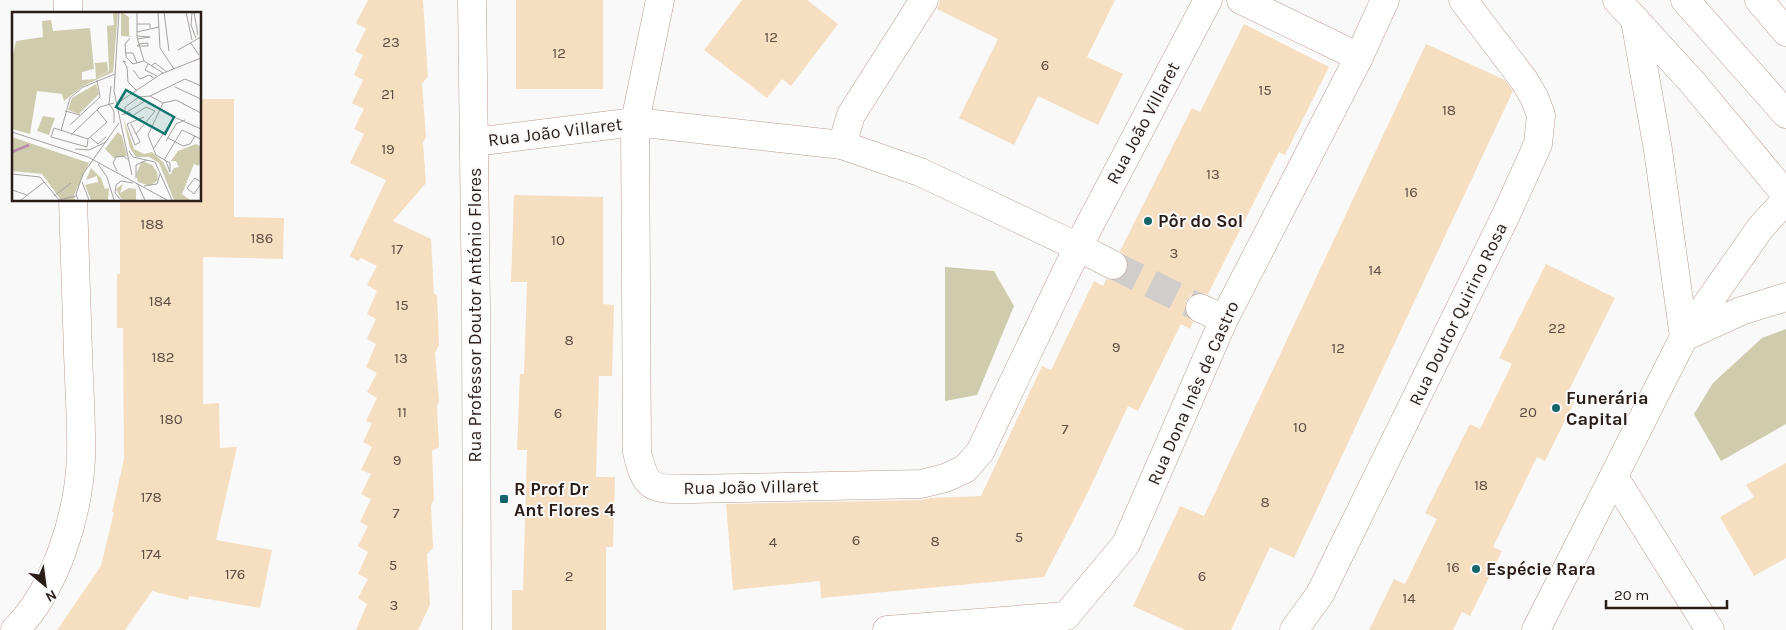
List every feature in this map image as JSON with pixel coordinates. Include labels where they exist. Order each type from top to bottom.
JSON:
[{"type":"street","name":"Rua Professor Doutor António Flores","points":[[472,0],[477,630]]},
{"type":"street","points":[[635,122],[660,0]]},
{"type":"street","points":[[842,145],[851,115],[924,0]]},
{"type":"street","name":"Rua João Villaret","points":[[635,122],[637,452],[642,473],[650,484],[663,489],[921,484],[945,478],[966,469],[980,452],[1078,246],[1208,0]]},
{"type":"street","points":[[1241,0],[1359,57]]},
{"type":"street","name":"Rua Dona Inês de Castro","points":[[887,630],[1066,616],[1126,544],[1212,314],[1359,57],[1385,0]]},
{"type":"street","name":"Rua Doutor Quirino Rosa","points":[[1294,630],[1320,594],[1506,215],[1538,144],[1541,115],[1534,97],[1524,80],[1463,0]]},
{"type":"street","points":[[1684,0],[1786,114]]},
{"type":"street","points":[[1759,0],[1786,32]]},
{"type":"street","points":[[1626,10],[1692,82],[1786,195]]},
{"type":"street","points":[[1626,10],[1658,150],[1684,337]]},
{"type":"street","name":"Rua João Villaret","points":[[474,142],[635,122],[842,145],[920,172],[1078,246],[1113,265]]},
{"type":"street","points":[[1536,630],[1684,337],[1761,227],[1786,200]]},
{"type":"street","points":[[15,630],[28,617],[45,589],[63,549],[74,504],[81,460],[73,201]]},
{"type":"street","points":[[1684,337],[1741,311],[1786,297]]},
{"type":"street","points":[[1614,477],[1710,630]]},
{"type":"shaded area","points":[[945,267],[994,271],[1014,306],[977,395],[945,401]]},
{"type":"shaded area","points":[[1786,329],[1786,424],[1721,461],[1694,414],[1713,383],[1762,338]]},
{"type":"building","points":[[368,0],[423,0],[428,77],[422,83],[426,137],[423,143],[426,183],[393,221],[431,239],[434,294],[437,295],[439,345],[435,353],[439,401],[437,406],[439,447],[432,451],[434,499],[431,506],[433,548],[427,554],[430,605],[418,630],[356,630],[367,604],[358,598],[368,579],[358,574],[368,552],[358,546],[368,526],[360,522],[371,499],[361,494],[371,474],[361,470],[372,447],[363,442],[372,423],[366,421],[377,398],[367,392],[377,373],[366,367],[376,344],[367,339],[376,319],[367,314],[377,291],[367,285],[377,266],[361,258],[358,261],[350,256],[386,180],[350,163],[364,134],[354,129],[364,109],[352,103],[363,80],[354,75],[363,55],[355,51],[366,29],[356,23]]},
{"type":"building","points":[[516,0],[603,0],[603,89],[516,89]]},
{"type":"building","points":[[742,0],[807,0],[838,24],[791,86],[782,79],[767,98],[704,50]]},
{"type":"building","points":[[940,0],[1115,0],[1087,57],[1123,74],[1098,125],[1038,96],[1014,145],[959,118],[998,39],[937,9]]},
{"type":"building","points":[[1244,24],[1329,67],[1285,155],[1279,152],[1208,294],[1198,293],[1191,295],[1186,301],[1185,310],[1193,322],[1190,329],[1181,324],[1138,411],[1128,406],[1087,494],[1044,577],[821,598],[820,581],[733,590],[726,504],[921,500],[981,496],[1042,366],[1051,370],[1094,281],[1103,286],[1106,279],[1114,281],[1127,273],[1129,264],[1126,256],[1120,251],[1192,108],[1200,112]]},
{"type":"building","points":[[1426,44],[1505,80],[1513,91],[1294,558],[1270,547],[1231,630],[1185,630],[1133,606],[1180,506],[1204,516]]},
{"type":"building","points":[[201,99],[234,99],[234,217],[284,218],[283,259],[203,257],[203,404],[219,403],[220,448],[237,447],[216,540],[272,550],[260,608],[189,596],[188,600],[152,591],[125,630],[57,630],[101,566],[124,459],[123,328],[117,328],[117,274],[120,274],[120,201],[201,201]]},
{"type":"building","points":[[514,195],[603,197],[603,304],[614,305],[612,376],[599,376],[596,477],[615,477],[613,547],[606,547],[606,630],[512,630],[512,590],[523,590],[527,450],[517,450],[520,374],[524,374],[527,282],[511,282]]},
{"type":"building","points":[[1546,264],[1615,298],[1568,392],[1577,396],[1545,461],[1537,457],[1493,547],[1502,551],[1470,616],[1462,612],[1453,630],[1369,630],[1394,579],[1405,584],[1437,519],[1425,513],[1470,424],[1480,429],[1512,364],[1499,358]]},
{"type":"building","points":[[1786,463],[1786,558],[1754,576],[1720,517],[1754,497],[1746,485]]},
{"type":"tunnel","points":[[1113,265],[1200,308]]},
{"type":"place","name":"Pôr do Sol","points":[[1148,221]]},
{"type":"place","name":"Funerária Capital","points":[[1556,408]]},
{"type":"place","name":"R Prof Dr Ant Flores 4","points":[[504,499]]},
{"type":"place","name":"Espécie Rara","points":[[1476,569]]}]
